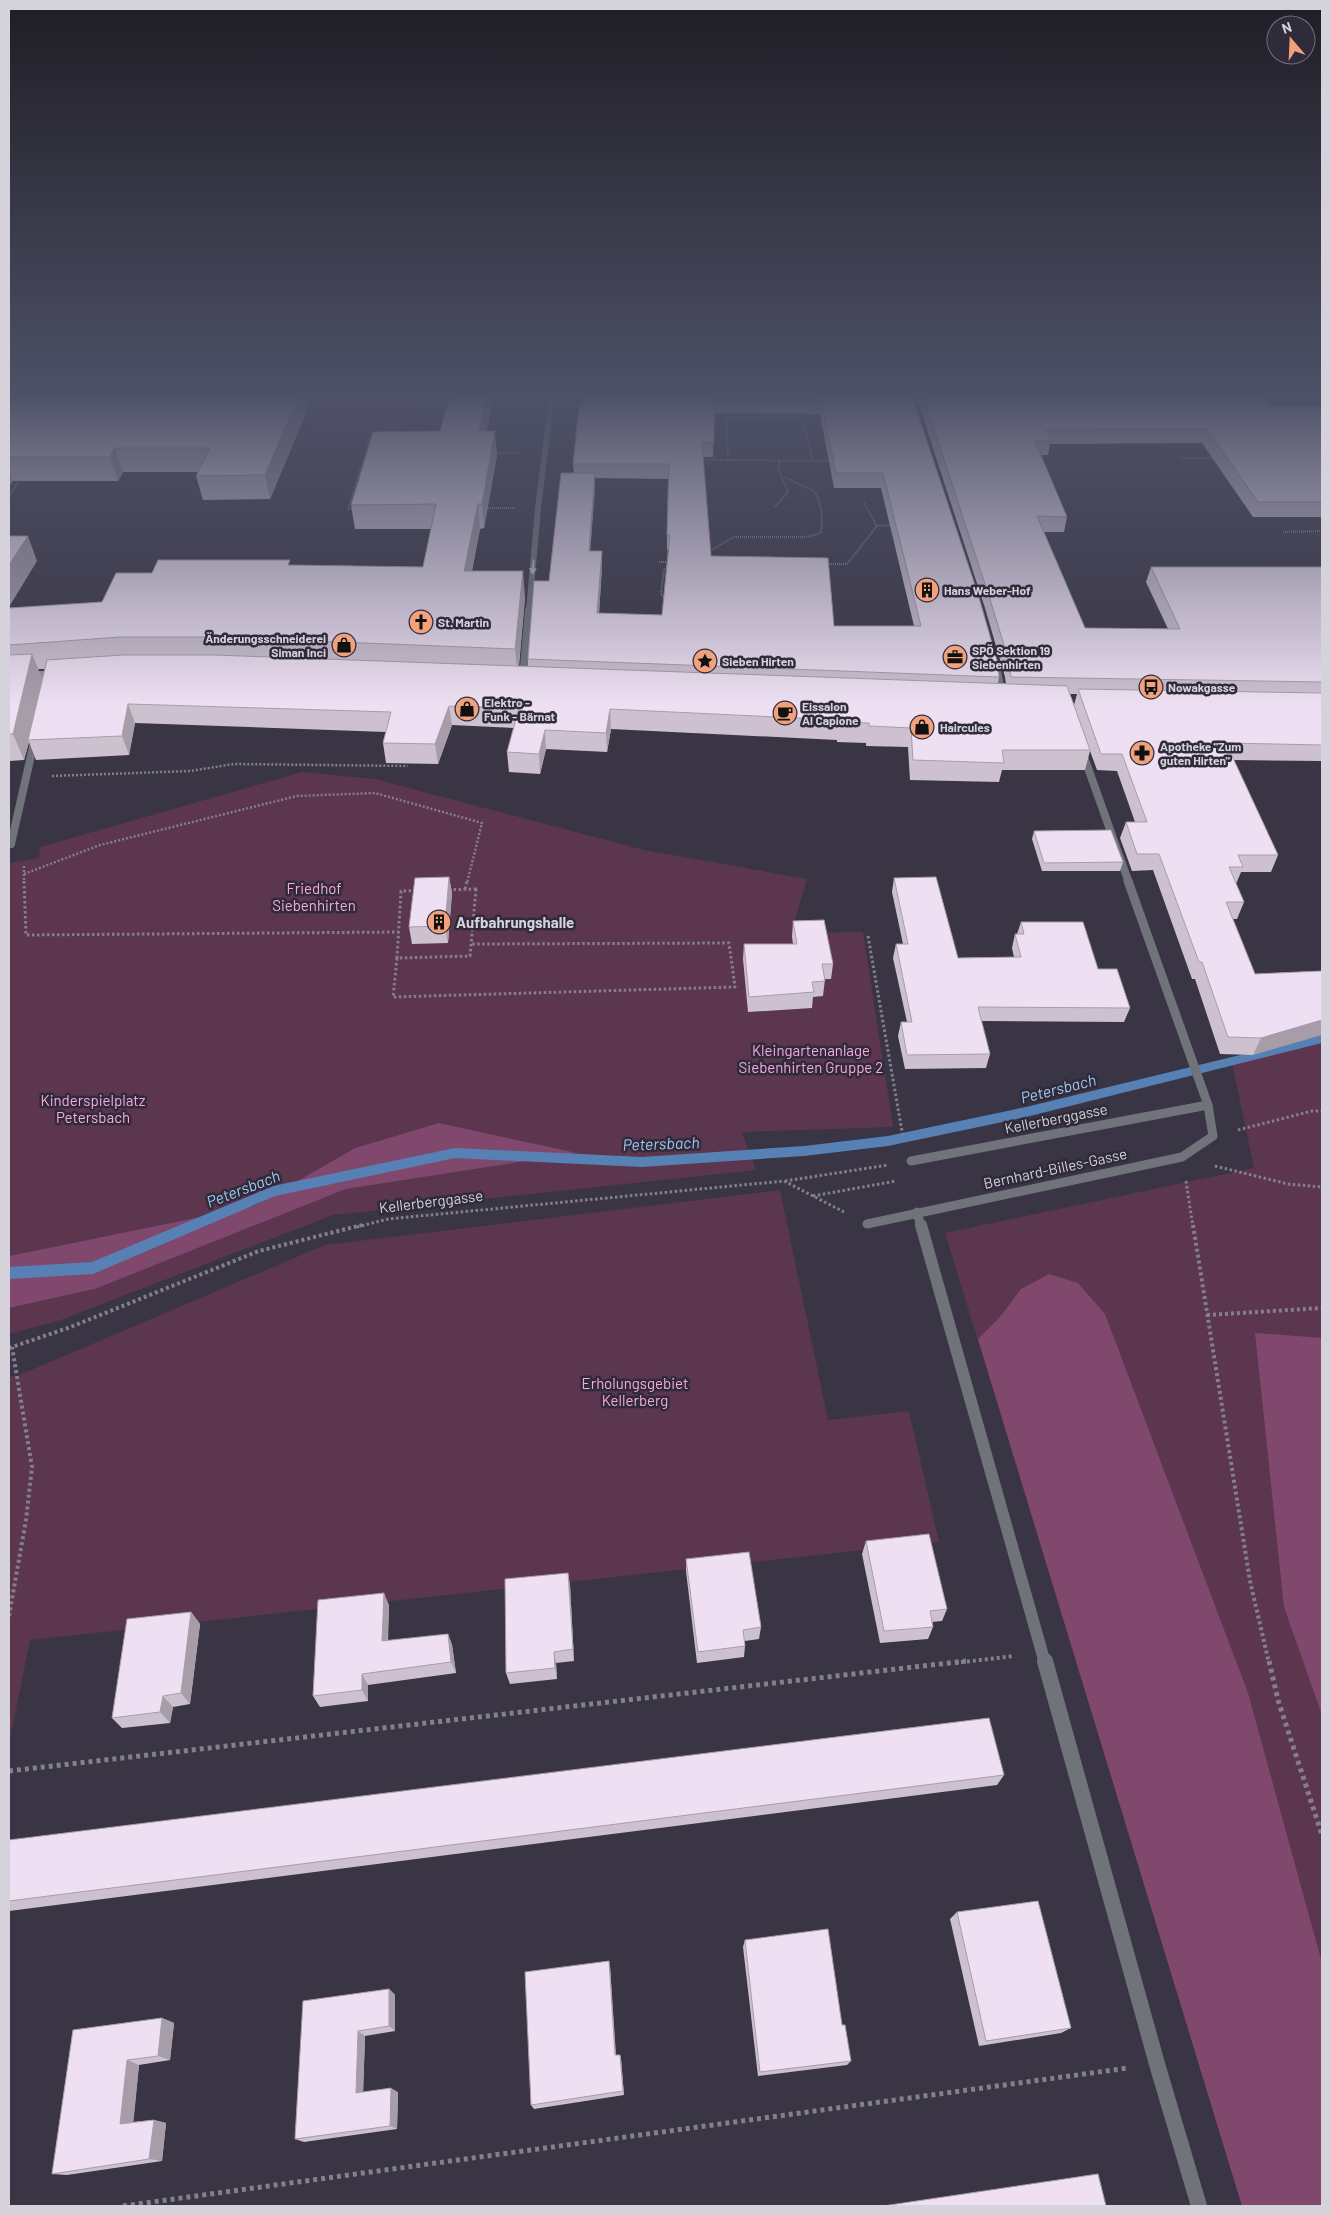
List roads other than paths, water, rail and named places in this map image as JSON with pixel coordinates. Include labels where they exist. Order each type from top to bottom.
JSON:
[{"type":"main road","points":[[9,677],[70,673]]},
{"type":"main road","points":[[513,680],[532,680]]},
{"type":"main road","points":[[992,698],[1006,698]]},
{"type":"street","points":[[523,680],[539,499]]},
{"type":"street","points":[[995,660],[1006,698]]},
{"type":"street","points":[[48,684],[50,674]]},
{"type":"street","points":[[11,844],[37,730]]},
{"type":"street","points":[[1078,739],[1208,1105]]},
{"type":"street","name":"Bernhard-Billes-Gasse","points":[[867,1224],[1182,1157],[1213,1136],[1208,1105]]},
{"type":"street","name":"Kellerberggasse","points":[[911,1161],[1208,1105]]},
{"type":"street","points":[[917,1212],[1044,1652],[1157,2064],[1199,2206]]},
{"type":"waterway","name":"Petersbach","points":[[9,1273],[93,1268],[273,1191],[455,1153],[642,1162],[804,1151],[888,1141],[1026,1112],[1322,1039]]},
{"type":"place","name":"Hans Weber-Hof","points":[[927,590]]},
{"type":"place","name":"St. Martin","points":[[421,622]]},
{"type":"place","name":"Änderungsschneiderei Siman Inci","points":[[344,645]]},
{"type":"place","name":"SPÖ Sektion 19 Siebenhirten","points":[[955,657]]},
{"type":"place","name":"Sieben Hirten","points":[[705,661]]},
{"type":"place","name":"Nowakgasse","points":[[1151,687]]},
{"type":"place","name":"Elektro - Funk - Bärnat","points":[[467,709]]},
{"type":"place","name":"Eissalon Al Capione","points":[[785,713]]},
{"type":"place","name":"Haircules","points":[[922,727]]},
{"type":"place","name":"Apotheke \"Zum guten Hirten\"","points":[[1142,753]]},
{"type":"place","name":"Aufbahrungshalle","points":[[439,922]]},
{"type":"park label","name":"Friedhof Siebenhirten","points":[[314,896]]},
{"type":"park label","name":"Kleingartenanlage Siebenhirten Gruppe 2","points":[[811,1058]]},
{"type":"park label","name":"Kinderspielplatz Petersbach","points":[[93,1108]]},
{"type":"park label","name":"Erholungsgebiet Kellerberg","points":[[635,1392]]}]
